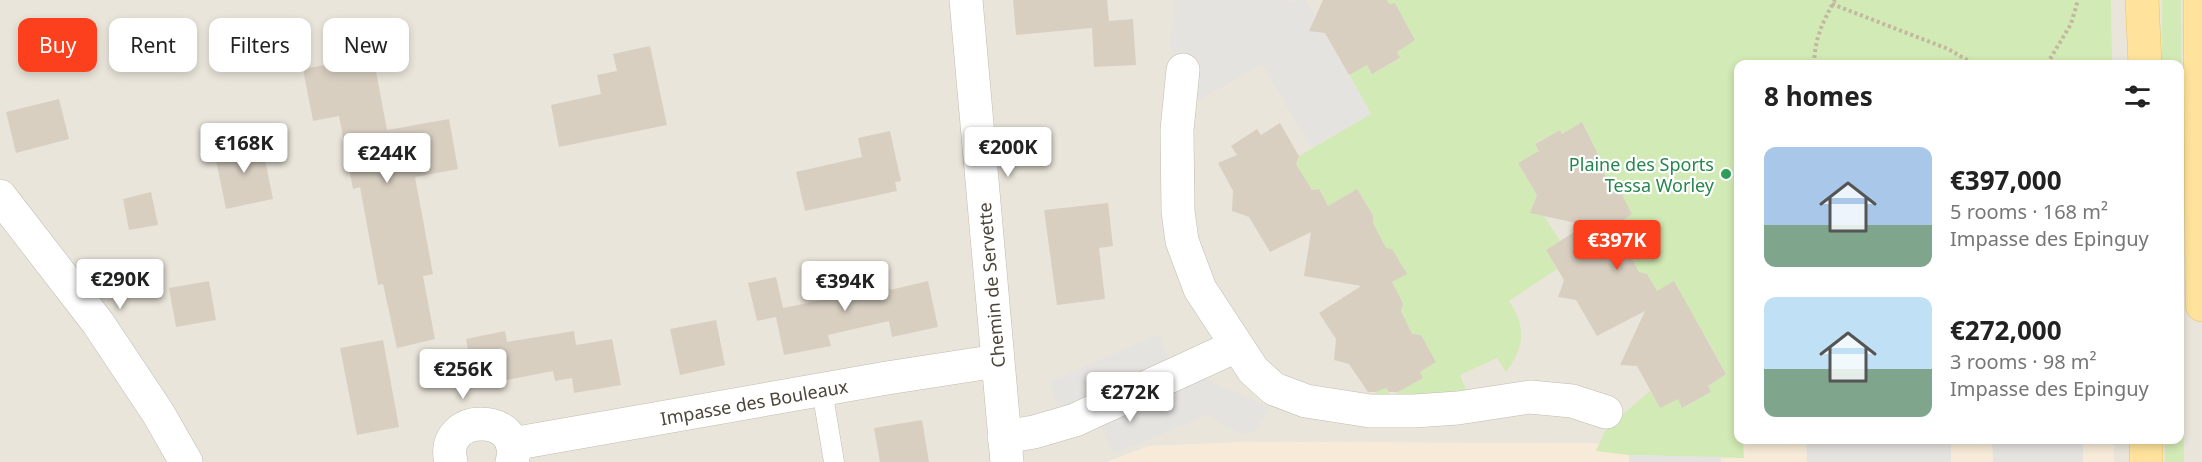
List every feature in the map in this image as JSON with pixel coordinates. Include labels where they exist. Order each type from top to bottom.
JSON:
[{"type":"main road","points":[[2142,0],[2145,60]]},
{"type":"main road","points":[[2200,0],[2202,305]]},
{"type":"main road","points":[[2146,444],[2146,462]]},
{"type":"street","name":"Chemin de Servette","points":[[966,0],[1005,450]]},
{"type":"street","points":[[1183,70],[1177,130],[1178,211],[1182,241],[1200,289],[1252,369],[1274,389],[1316,402],[1370,411],[1458,408],[1530,397],[1572,401],[1606,412]]},
{"type":"street","points":[[0,196],[98,323],[158,413],[186,462]]},
{"type":"street","points":[[1005,450],[1034,432],[1075,420],[1236,346]]},
{"type":"street","name":"Impasse des Bouleaux","points":[[452,462],[450,455],[452,442],[460,432],[471,425],[483,423],[495,426],[506,433],[512,453],[822,390],[997,361]]},
{"type":"lane","points":[[822,390],[834,462]]},
{"type":"path","points":[[2050,60],[2071,24],[2078,0]]},
{"type":"path","points":[[1814,60],[1814,45],[1833,2],[1948,49],[1967,60]]},
{"type":"shaded area","points":[[0,0],[2202,0],[2202,462],[2114,462],[2114,444],[2184,444],[2184,60],[1734,60],[1731,405],[1722,444],[1251,442],[1149,446],[1107,462],[0,462]]},
{"type":"shaded area","points":[[1175,0],[1285,0],[1287,2],[1306,0],[1371,114],[1311,148],[1262,64],[1199,100],[1169,44]]},
{"type":"shaded area","points":[[1159,334],[1169,358],[1219,385],[1270,407],[1255,431],[1242,434],[1222,425],[1210,414],[1114,454],[1100,426],[1058,406],[1050,381]]},
{"type":"shaded area","points":[[1734,441],[1734,444],[2114,444],[2114,462],[1107,462],[1149,446],[1251,442],[1722,444]]},
{"type":"shaded area","points":[[1806,444],[1951,444],[1951,462],[1807,462]]},
{"type":"shaded area","points":[[1992,444],[2083,444],[2083,462],[1993,462]]},
{"type":"shaded area","points":[[1629,455],[1721,457],[1721,462],[1629,462]]},
{"type":"green space","points":[[1387,0],[2111,0],[2112,60],[1734,60],[1734,444],[1743,444],[1744,458],[1629,455],[1596,451],[1606,429],[1650,391],[1660,408],[1678,399],[1683,408],[1711,392],[1708,386],[1726,374],[1706,337],[1700,338],[1688,318],[1690,311],[1674,282],[1657,291],[1647,274],[1639,272],[1628,251],[1629,244],[1617,225],[1632,214],[1618,188],[1612,187],[1598,163],[1600,158],[1582,122],[1562,134],[1560,130],[1535,143],[1539,151],[1518,163],[1537,195],[1530,213],[1544,216],[1560,241],[1546,250],[1557,269],[1509,301],[1519,320],[1521,337],[1517,354],[1506,372],[1497,358],[1460,375],[1468,394],[1406,398],[1370,395],[1386,388],[1391,396],[1423,378],[1420,372],[1436,362],[1421,335],[1412,334],[1401,311],[1403,303],[1392,282],[1406,274],[1392,249],[1386,248],[1373,223],[1373,215],[1357,189],[1328,206],[1319,189],[1312,190],[1296,164],[1299,156],[1371,114],[1349,74],[1367,65],[1372,74],[1400,59],[1397,52],[1415,40],[1395,3],[1389,4]]},
{"type":"green space","points":[[2162,0],[2181,0],[2181,60],[2162,60]]},
{"type":"green space","points":[[2165,444],[2184,444],[2184,462],[2165,462]]},
{"type":"building","points":[[1013,0],[1107,0],[1109,21],[1133,19],[1136,65],[1094,67],[1092,28],[1016,35]]},
{"type":"building","points":[[1323,0],[1387,0],[1389,4],[1395,3],[1415,40],[1397,52],[1400,58],[1372,74],[1367,65],[1349,75],[1325,33],[1309,31]]},
{"type":"building","points":[[650,46],[667,125],[559,147],[551,105],[601,94],[597,75],[617,71],[613,54]]},
{"type":"building","points":[[323,65],[323,72],[376,72],[387,130],[449,119],[458,169],[415,177],[433,274],[423,276],[435,339],[397,348],[383,284],[378,285],[360,187],[353,189],[339,116],[313,121],[304,72],[311,72],[311,68]]},
{"type":"building","points":[[59,99],[69,139],[16,153],[6,112]]},
{"type":"building","points":[[1582,122],[1600,158],[1598,163],[1612,187],[1618,187],[1632,214],[1617,225],[1629,244],[1628,251],[1639,272],[1647,274],[1657,291],[1674,281],[1726,374],[1708,386],[1711,392],[1682,408],[1678,399],[1660,408],[1637,366],[1620,365],[1645,311],[1597,336],[1576,300],[1558,297],[1564,280],[1546,250],[1585,225],[1530,213],[1537,195],[1518,163],[1539,151],[1535,144],[1560,130],[1562,134]]},
{"type":"building","points":[[1280,123],[1299,156],[1296,164],[1312,190],[1319,189],[1328,206],[1357,189],[1373,215],[1373,223],[1386,248],[1392,249],[1407,274],[1392,282],[1403,303],[1401,311],[1412,334],[1421,335],[1436,362],[1420,372],[1423,378],[1398,392],[1389,392],[1386,388],[1368,392],[1349,364],[1334,360],[1336,339],[1319,313],[1361,286],[1304,276],[1311,232],[1270,252],[1249,217],[1232,211],[1233,191],[1218,163],[1237,155],[1231,146],[1257,129],[1261,135]]},
{"type":"building","points":[[890,131],[901,181],[895,182],[897,191],[805,211],[796,172],[862,157],[858,138]]},
{"type":"building","points":[[261,140],[273,199],[226,209],[214,150]]},
{"type":"building","points":[[151,192],[158,225],[129,230],[123,199]]},
{"type":"building","points":[[1108,203],[1113,246],[1099,248],[1105,299],[1057,305],[1044,210]]},
{"type":"building","points":[[887,273],[890,290],[928,281],[938,327],[892,337],[889,321],[828,335],[831,346],[784,355],[776,317],[757,321],[748,283],[776,277],[783,308],[861,292],[858,280]]},
{"type":"building","points":[[209,281],[216,320],[176,327],[169,288]]},
{"type":"building","points":[[716,320],[725,365],[680,375],[670,329]]},
{"type":"building","points":[[505,331],[507,342],[574,331],[576,345],[612,339],[621,385],[574,393],[572,378],[555,381],[553,371],[475,386],[466,339]]},
{"type":"building","points":[[383,340],[399,427],[357,435],[340,348]]},
{"type":"building","points":[[922,420],[929,462],[880,462],[874,428]]},
{"type":"place","name":"Plaine des Sports Tessa Worley","points":[[1726,174]]}]
